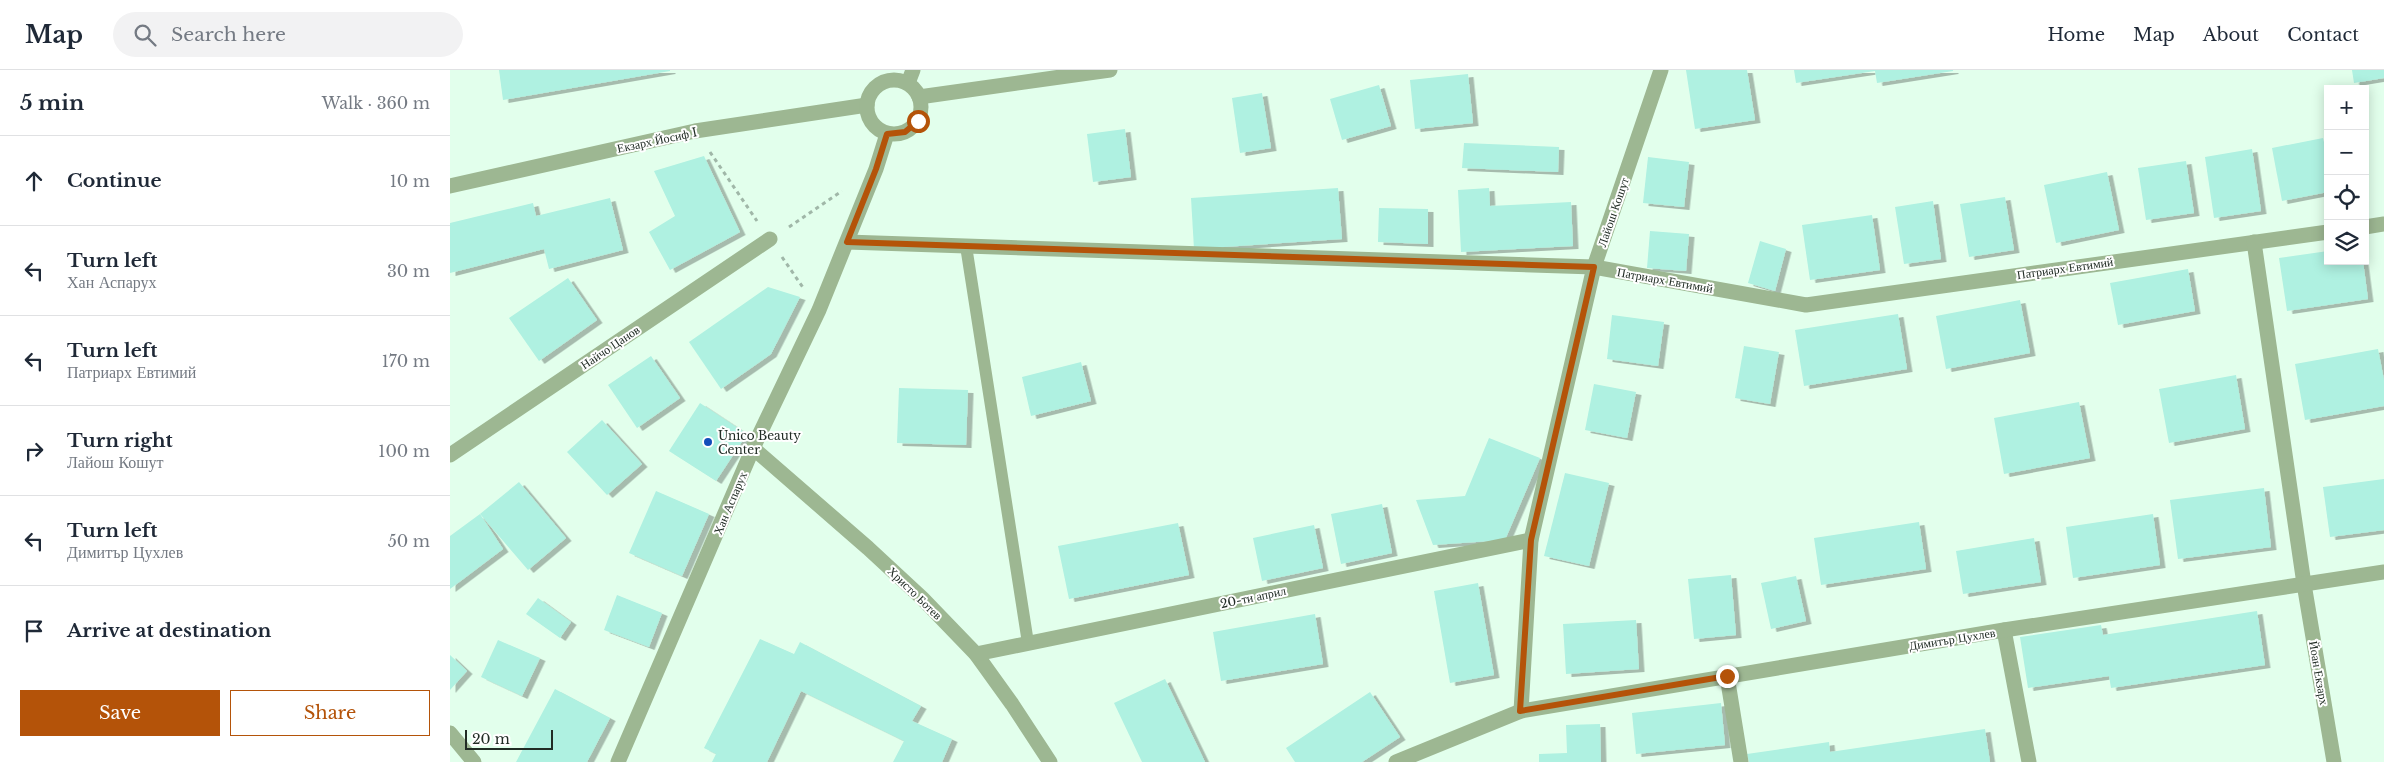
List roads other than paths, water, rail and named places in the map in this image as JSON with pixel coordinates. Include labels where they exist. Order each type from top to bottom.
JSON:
[{"type":"street","points":[[919,97],[1110,70]]},
{"type":"street","name":"Лайош Кошут","points":[[1520,711],[1531,540],[1594,267],[1661,70]]},
{"type":"street","points":[[910,77],[919,97],[921,113],[912,128],[905,132],[887,134],[872,123],[867,105],[869,96],[882,83],[910,77]]},
{"type":"street","name":"Екзарх Йосиф I","points":[[450,186],[695,131],[867,105]]},
{"type":"street","name":"Хан Аспарух","points":[[618,762],[754,448],[819,310],[876,169],[887,134]]},
{"type":"street","points":[[2369,226],[2384,224]]},
{"type":"street","name":"Патриарх Евтимий","points":[[847,242],[1594,267],[1806,304],[2324,233]]},
{"type":"street","name":"Найчо Цанов","points":[[450,455],[770,239]]},
{"type":"street","name":"Йоан Екзарх","points":[[2254,242],[2304,584],[2334,762]]},
{"type":"street","name":"Христо Ботев","points":[[754,448],[875,554],[922,598],[976,654],[1050,762]]},
{"type":"street","name":"20-ти април","points":[[976,654],[1531,540]]},
{"type":"street","name":"Димитър Цухлев","points":[[1396,762],[1520,711],[2004,630],[2384,572]]},
{"type":"street","points":[[2004,630],[2029,762]]},
{"type":"street","points":[[1727,676],[1741,762]]},
{"type":"street","points":[[450,733],[474,762]]},
{"type":"lane","points":[[966,246],[1028,643]]},
{"type":"place","name":"Ùnico Beauty Center","points":[[708,442]]}]
